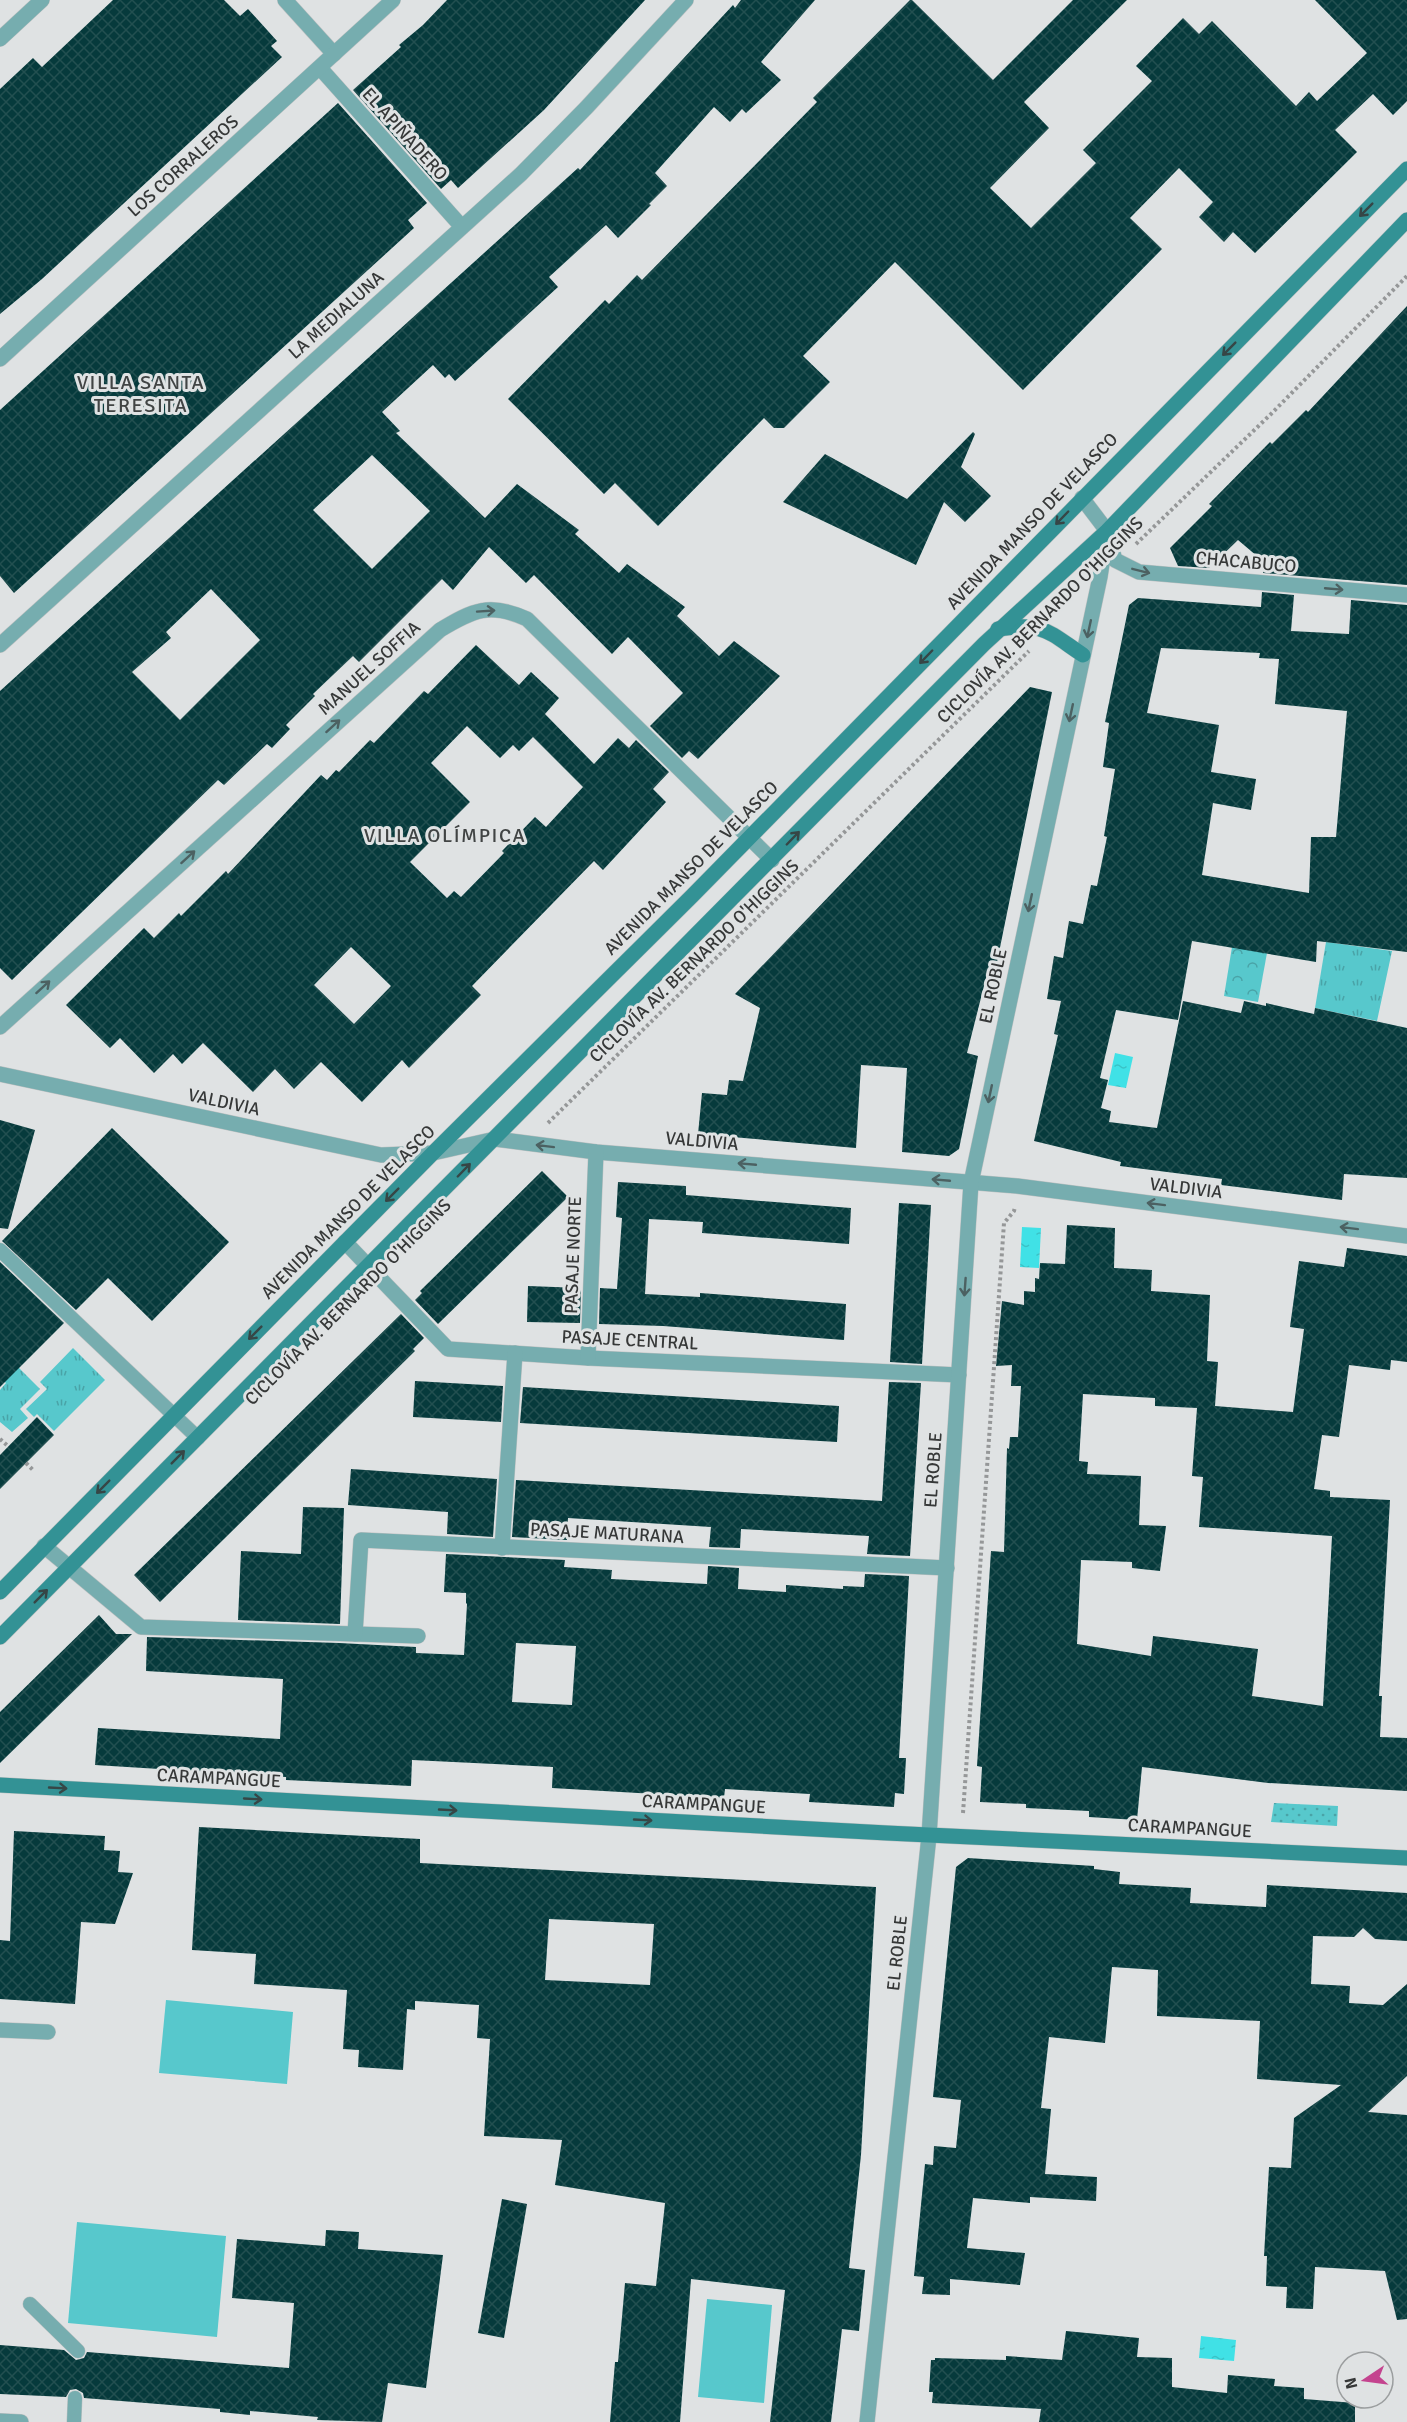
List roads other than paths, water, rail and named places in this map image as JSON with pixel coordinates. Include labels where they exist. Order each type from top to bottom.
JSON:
[{"type":"main road","name":"AVENIDA MANSO DE VELASCO","points":[[0,1592],[433,1153],[750,837],[1407,169]]},
{"type":"main road","points":[[0,1638],[998,629],[1107,531],[1407,219]]},
{"type":"main road","points":[[998,629],[1024,625],[1048,631],[1083,656]]},
{"type":"main road","name":"CARAMPANGUE","points":[[0,1785],[929,1836],[1407,1858]]},
{"type":"street","points":[[0,39],[42,0]]},
{"type":"street","points":[[285,0],[334,54]]},
{"type":"street","name":"LOS CORRALEROS","points":[[0,359],[393,0]]},
{"type":"street","name":"LA MEDIALUNA","points":[[0,645],[521,174],[686,0]]},
{"type":"street","name":"EL APIÑADERO","points":[[320,68],[462,227]]},
{"type":"street","points":[[1082,498],[1107,531]]},
{"type":"street","name":"CHACABUCO","points":[[1107,531],[1115,560],[1138,572],[1407,595]]},
{"type":"street","name":"EL ROBLE","points":[[867,2422],[929,1836],[971,1183],[1083,656],[1107,531]]},
{"type":"street","name":"MANUEL SOFFIA","points":[[0,1027],[440,630],[467,613],[496,610],[512,612],[527,619],[772,860]]},
{"type":"street","name":"VALDIVIA","points":[[0,1074],[381,1155],[433,1153],[495,1139],[596,1152],[1017,1186],[1407,1236]]},
{"type":"street","name":"PASAJE NORTE","points":[[588,1358],[596,1152]]},
{"type":"street","name":"PASAJE CENTRAL","points":[[345,1242],[448,1349],[588,1358],[959,1375]]},
{"type":"street","points":[[502,1548],[515,1353]]},
{"type":"street","name":"PASAJE MATURANA","points":[[355,1634],[361,1540],[946,1568]]},
{"type":"street","points":[[44,1546],[141,1627],[418,1636]]},
{"type":"street","points":[[0,2030],[48,2032]]},
{"type":"street","points":[[0,2421],[21,2422]]},
{"type":"lane","points":[[0,1250],[198,1438]]},
{"type":"lane","points":[[30,2304],[78,2351]]},
{"type":"lane","points":[[74,2422],[75,2398]]},
{"type":"water","points":[[1115,1053],[1133,1057],[1126,1088],[1108,1085]]},
{"type":"water","points":[[1022,1227],[1041,1228],[1039,1268],[1020,1267]]},
{"type":"water","points":[[1201,2336],[1236,2340],[1234,2361],[1199,2358]]},
{"type":"district","name":"VILLA SANTA TERESITA","points":[[141,394]]},
{"type":"district","name":"VILLA OLÍMPICA","points":[[445,835]]}]
